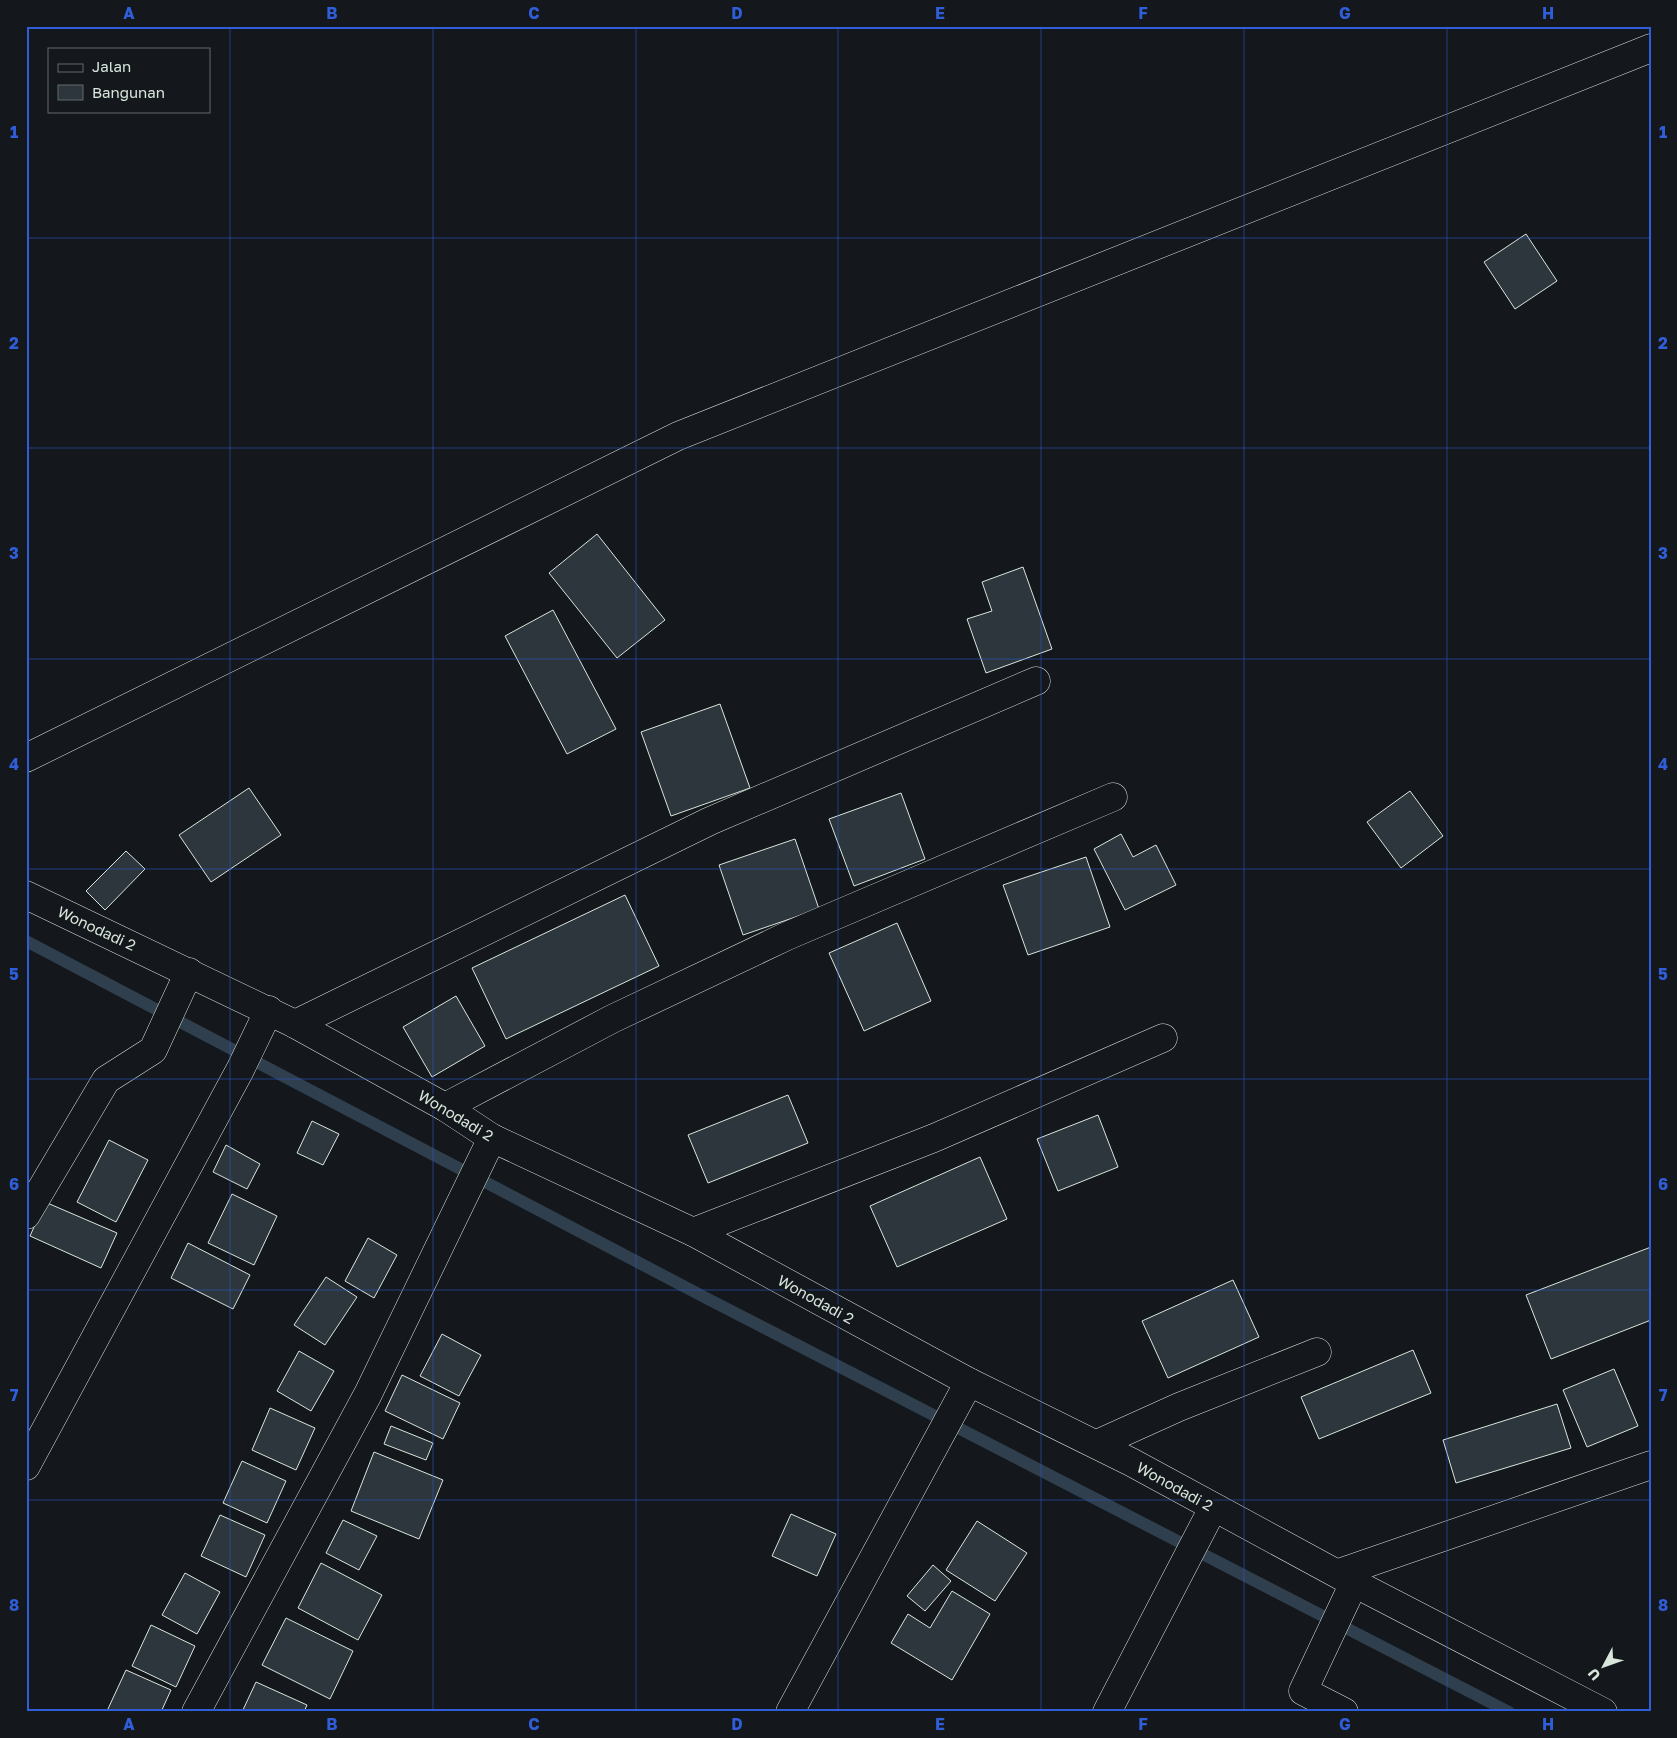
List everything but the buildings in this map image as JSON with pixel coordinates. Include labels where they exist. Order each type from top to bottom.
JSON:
[{"type":"street","points":[[26,758],[678,436],[1651,48]]},
{"type":"street","points":[[295,1024],[710,820],[1036,681]]},
{"type":"street","points":[[444,1107],[612,1019],[787,936],[1113,797]]},
{"type":"street","name":"Wonodadi 2","points":[[26,895],[295,1024],[444,1107],[486,1148],[693,1232],[969,1382],[1097,1444],[1207,1520],[1346,1587],[1589,1709]]},
{"type":"street","points":[[26,1215],[106,1080],[153,1050],[189,972]]},
{"type":"street","points":[[26,1466],[240,1070],[269,1010]]},
{"type":"street","points":[[693,1232],[934,1138],[1163,1038]]},
{"type":"street","points":[[196,1712],[368,1394],[486,1148]]},
{"type":"street","points":[[1097,1444],[1179,1406],[1317,1352]]},
{"type":"street","points":[[790,1712],[969,1382]]},
{"type":"street","points":[[1344,1712],[1303,1691],[1326,1644],[1346,1587],[1651,1465]]},
{"type":"street","points":[[1107,1712],[1207,1520]]},
{"type":"waterway","points":[[26,941],[708,1299],[1509,1712]]}]
